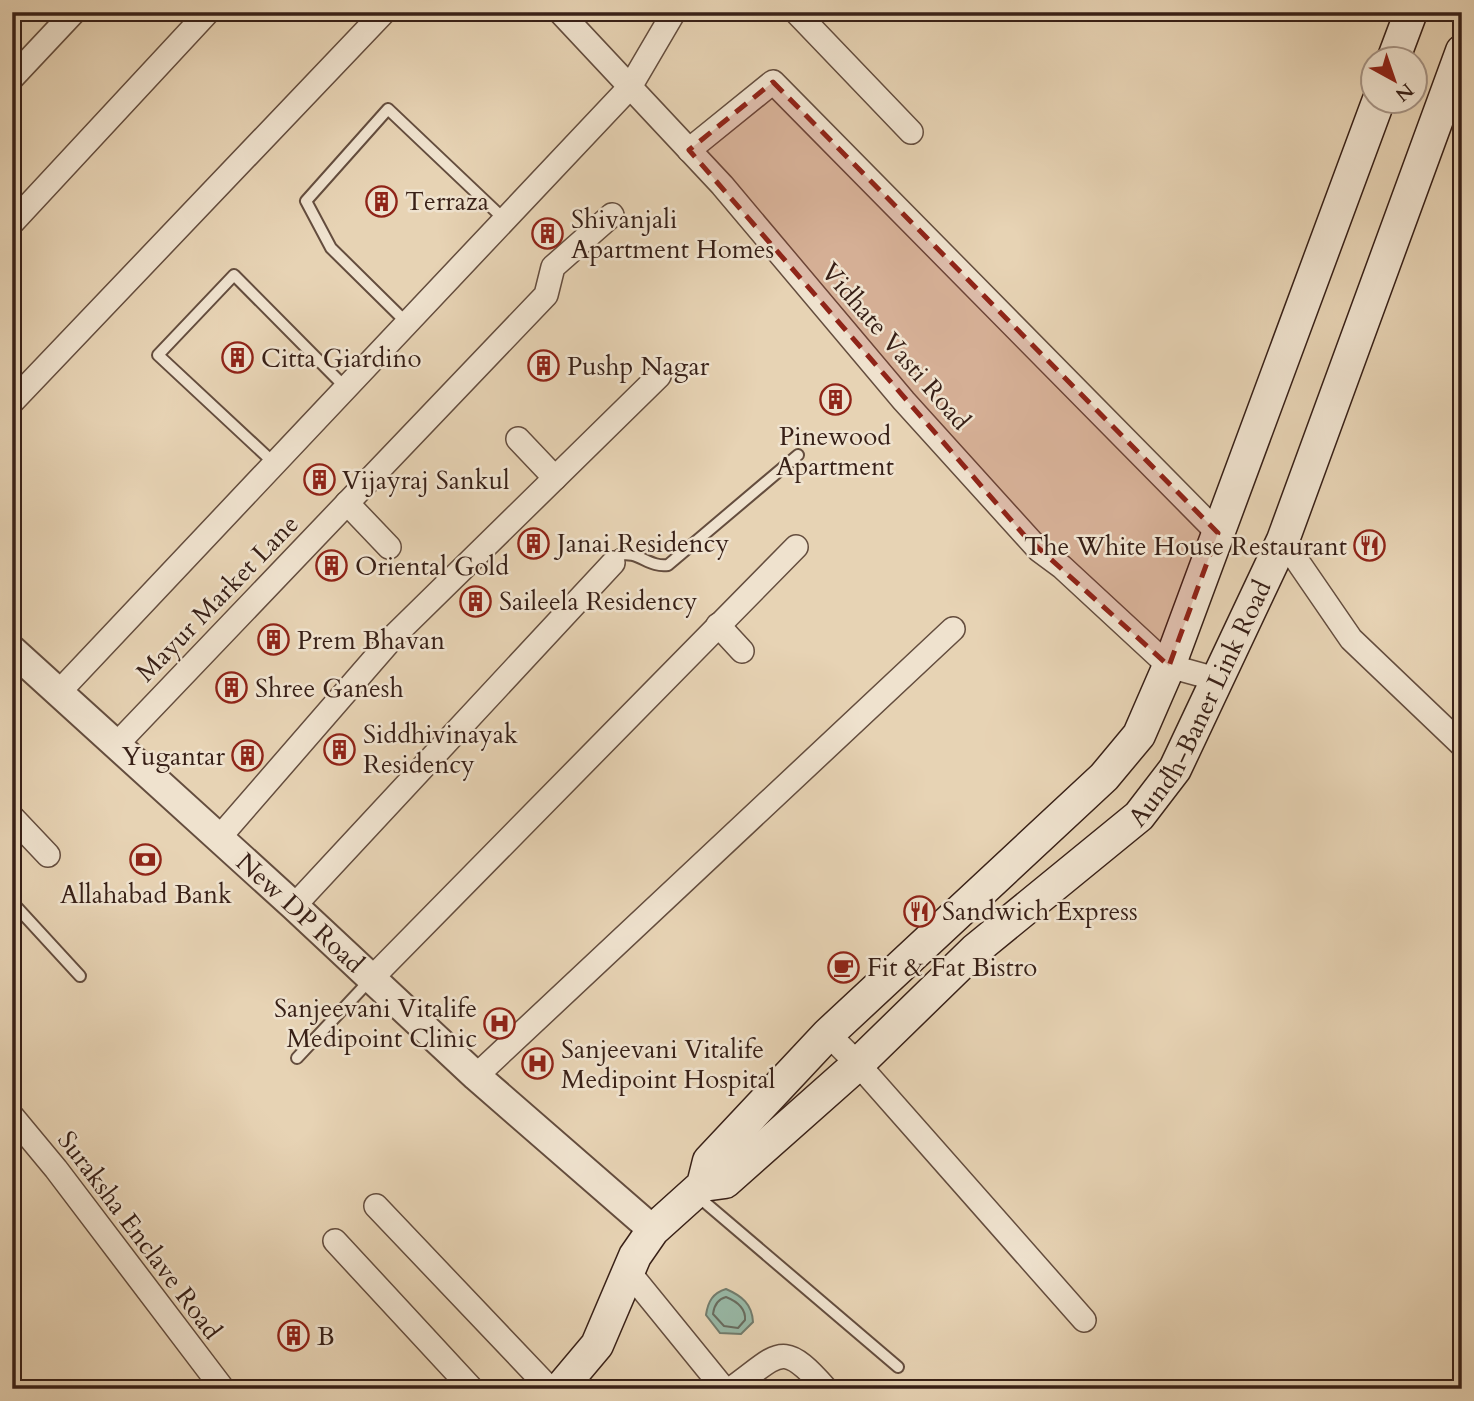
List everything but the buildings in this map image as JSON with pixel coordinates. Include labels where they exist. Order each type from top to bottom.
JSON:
[{"type":"main road","points":[[1398,46],[1411,12]]},
{"type":"main road","name":"Aundh-Baner Link Road","points":[[698,1189],[725,1182],[858,1064],[975,950],[1139,816],[1175,769],[1283,540],[1462,51]]},
{"type":"main road","name":"Aundh-Baner Link Road","points":[[559,1388],[597,1345],[635,1256],[653,1230],[698,1189],[709,1161],[828,1034],[1104,777],[1139,735],[1169,666],[1373,116]]},
{"type":"street","points":[[12,78],[74,12]]},
{"type":"street","points":[[12,223],[208,12]]},
{"type":"street","points":[[12,402],[384,12]]},
{"type":"street","name":"Vidhate Vasti Road","points":[[560,12],[722,185],[904,401],[1024,535],[1169,666],[1216,679]]},
{"type":"street","points":[[59,692],[630,87],[674,12]]},
{"type":"street","points":[[796,12],[911,132]]},
{"type":"street","points":[[689,150],[773,82],[1218,533]]},
{"type":"street","name":"Mayur Market Lane","points":[[116,745],[546,295],[554,267],[612,215]]},
{"type":"street","points":[[218,839],[396,634],[659,376]]},
{"type":"street","points":[[518,439],[555,478]]},
{"type":"street","points":[[347,503],[389,547]]},
{"type":"street","points":[[1283,540],[1350,639],[1462,745]]},
{"type":"street","points":[[371,979],[796,547]]},
{"type":"street","points":[[294,906],[613,563]]},
{"type":"street","points":[[718,625],[742,651]]},
{"type":"street","points":[[476,1076],[953,629]]},
{"type":"street","name":"New DP Road","points":[[12,650],[294,906],[476,1076],[653,1230]]},
{"type":"street","points":[[12,817],[48,855]]},
{"type":"street","points":[[828,1034],[858,1064],[1084,1320]]},
{"type":"street","name":"Suraksha Enclave Road","points":[[12,1116],[56,1169],[223,1389]]},
{"type":"street","points":[[376,1206],[559,1388]]},
{"type":"street","points":[[335,1241],[472,1389]]},
{"type":"street","points":[[628,1271],[724,1389]]},
{"type":"street","points":[[731,1389],[773,1359],[782,1356],[790,1356],[800,1361],[826,1389]]},
{"type":"lane","points":[[407,323],[331,248],[306,201],[388,109],[505,220]]},
{"type":"lane","points":[[275,464],[158,355],[234,275],[346,388]]},
{"type":"lane","points":[[613,563],[620,555],[633,553],[649,562],[668,565],[799,455]]},
{"type":"lane","points":[[12,902],[80,976]]},
{"type":"lane","points":[[297,1058],[371,979]]},
{"type":"lane","points":[[698,1189],[898,1367]]},
{"type":"highlighted area","points":[[773,82],[1218,533],[1169,666],[1024,535],[689,150]]},
{"type":"water","points":[[726,1289],[741,1298],[751,1310],[753,1322],[741,1334],[720,1333],[706,1315],[712,1298]]},
{"type":"place","name":"Terraza","points":[[382,201]]},
{"type":"place","name":"Shivanjali Apartment Homes","points":[[548,234]]},
{"type":"place","name":"Citta Giardino","points":[[238,358]]},
{"type":"place","name":"Pushp Nagar","points":[[544,366]]},
{"type":"place","name":"Pinewood Apartment","points":[[835,400]]},
{"type":"place","name":"Vijayraj Sankul","points":[[319,480]]},
{"type":"place","name":"Janai Residency","points":[[534,543]]},
{"type":"place","name":"The White House Restaurant","points":[[1370,546]]},
{"type":"place","name":"Oriental Gold","points":[[332,566]]},
{"type":"place","name":"Saileela Residency","points":[[476,601]]},
{"type":"place","name":"Prem Bhavan","points":[[274,640]]},
{"type":"place","name":"Shree Ganesh","points":[[232,688]]},
{"type":"place","name":"Siddhivinayak Residency","points":[[340,749]]},
{"type":"place","name":"Yugantar","points":[[248,756]]},
{"type":"place","name":"Allahabad Bank","points":[[146,859]]},
{"type":"place","name":"Sandwich Express","points":[[919,911]]},
{"type":"place","name":"Fit & Fat Bistro","points":[[844,967]]},
{"type":"place","name":"Sanjeevani Vitalife Medipoint Clinic","points":[[500,1023]]},
{"type":"place","name":"Sanjeevani Vitalife Medipoint Hospital","points":[[538,1064]]},
{"type":"place","name":"B","points":[[294,1336]]}]
